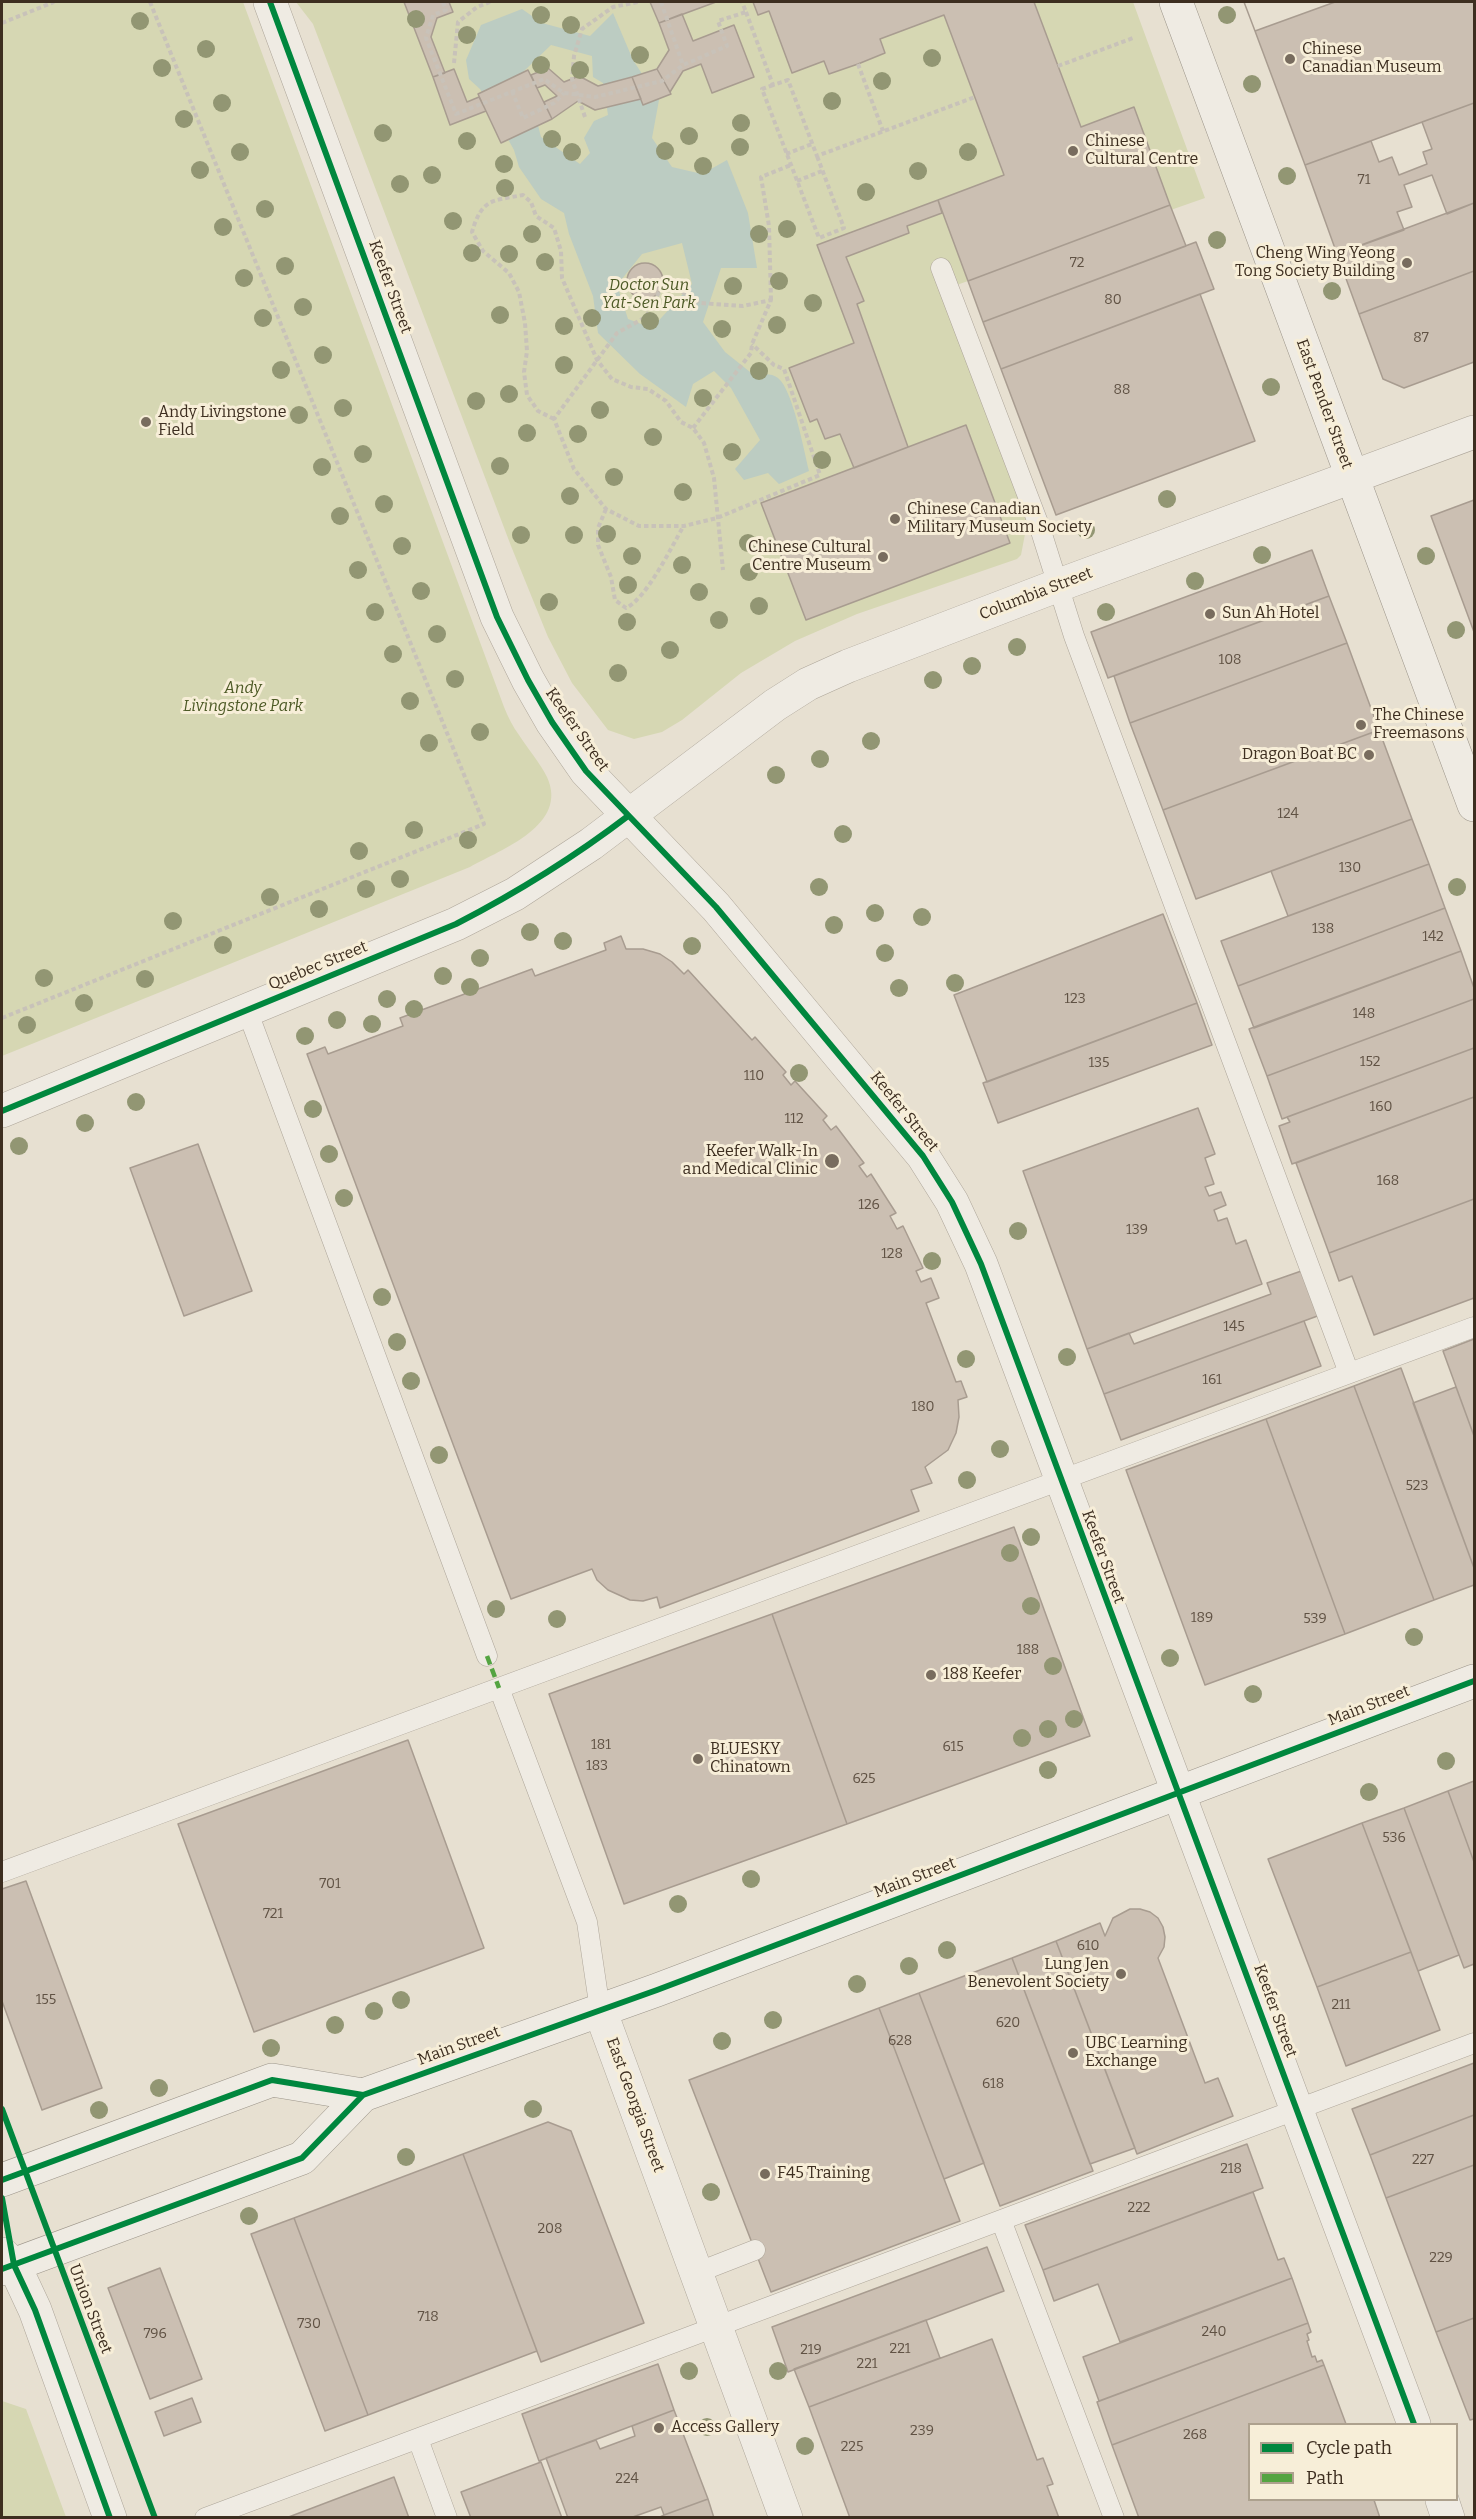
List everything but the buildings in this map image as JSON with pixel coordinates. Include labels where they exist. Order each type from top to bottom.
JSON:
[{"type":"street","name":"Keefer Street","points":[[270,2],[497,617],[528,681],[552,722],[586,771],[716,907],[924,1156],[952,1202],[981,1264],[1414,2423]]},
{"type":"street","name":"East Pender Street","points":[[1176,2],[1474,805]]},
{"type":"street","name":"Columbia Street","points":[[628,816],[775,705],[808,684],[848,666],[1059,585],[1474,432]]},
{"type":"street","name":"Quebec Street","points":[[2,1111],[466,919],[515,894],[591,844],[628,816]]},
{"type":"street","name":"Main Street","points":[[6,2263],[302,2158],[363,2095],[600,2010],[1474,1681]]},
{"type":"street","name":"East Georgia Street","points":[[600,2010],[786,2517]]},
{"type":"street","name":"Main Street","points":[[2,2180],[272,2080],[363,2095]]},
{"type":"street","points":[[6,2263],[35,2310],[110,2517]]},
{"type":"street","points":[[1443,2501],[1448,2517]]},
{"type":"lane","points":[[941,268],[1040,528],[1074,636],[1349,1373]]},
{"type":"lane","points":[[247,1010],[487,1656]]},
{"type":"lane","points":[[2,1872],[1474,1327]]},
{"type":"lane","name":"East Georgia Street","points":[[499,1688],[587,1922],[600,2010]]},
{"type":"lane","points":[[205,2517],[1474,2043]]},
{"type":"lane","points":[[1001,2220],[1114,2517]]},
{"type":"lane","points":[[696,2273],[754,2250]]},
{"type":"lane","points":[[418,2439],[447,2517]]},
{"type":"path","points":[[2,23],[54,2]]},
{"type":"path","points":[[2,1018],[484,824],[150,2]]},
{"type":"path","points":[[443,2],[446,10],[433,15],[426,38],[456,114],[544,79],[564,93],[595,97],[662,81],[683,65],[727,46],[718,21],[746,12]]},
{"type":"path","points":[[454,63],[458,22],[477,7],[490,2]]},
{"type":"path","points":[[585,117],[572,79],[574,56],[582,29],[613,7],[638,2]]},
{"type":"path","points":[[661,2],[683,65]]},
{"type":"path","points":[[742,2],[773,85]]},
{"type":"path","points":[[1058,66],[1133,38]]},
{"type":"path","points":[[858,64],[883,131]]},
{"type":"path","points":[[788,80],[844,228],[819,238],[762,89],[773,85],[788,80]]},
{"type":"path","points":[[512,91],[523,118],[554,104],[564,93]]},
{"type":"path","points":[[817,156],[975,97]]},
{"type":"path","points":[[786,154],[812,144]]},
{"type":"path","points":[[693,428],[752,353],[752,344],[771,300],[769,226],[761,177],[791,165]]},
{"type":"path","points":[[797,181],[822,171]]},
{"type":"path","points":[[723,570],[717,518],[714,478],[704,443],[693,428],[681,422],[666,401],[648,389],[631,387],[612,379],[597,360],[562,278],[561,252],[554,228],[536,216],[531,202],[523,195],[487,204],[477,214],[472,232],[483,251],[509,273],[519,292],[525,323],[527,351],[524,372],[527,395],[538,411],[554,419],[574,469],[606,509],[639,526],[684,526],[717,518],[820,475],[784,369],[774,365],[752,344]]},
{"type":"path","points":[[554,419],[616,333],[646,317],[665,280],[700,303],[744,306],[771,300]]},
{"type":"path","points":[[606,509],[598,528],[598,545],[611,577],[615,600],[626,608],[635,604],[644,593],[684,526]]},
{"type":"green space","name":"Andy Livingstone Park","points":[[2,2],[243,2],[504,707],[515,729],[547,777],[551,794],[549,809],[541,822],[529,833],[470,867],[2,1056]]},
{"type":"green space","name":"Doctor Sun Yat-Sen Park","points":[[296,2],[1133,2],[1205,198],[948,288],[1040,528],[1025,534],[1021,555],[1017,559],[857,614],[795,641],[741,673],[682,720],[662,732],[634,739],[608,730],[572,683],[548,637],[511,546],[313,24]]},
{"type":"green space","points":[[2,2401],[26,2409],[66,2517],[2,2517]]},
{"type":"shaded area","points":[[522,9],[542,23],[590,36],[613,13],[633,60],[659,100],[652,138],[672,167],[702,174],[727,160],[748,213],[757,268],[721,268],[703,322],[725,352],[755,376],[773,375],[783,385],[797,422],[809,471],[779,484],[768,473],[744,480],[735,469],[760,440],[731,388],[714,371],[693,384],[686,407],[640,374],[598,333],[593,296],[569,234],[564,213],[541,199],[519,167],[514,150],[480,89],[469,79],[466,60],[481,25]],"holes":[[[551,45],[592,56],[593,77],[603,83],[608,115],[594,121],[584,138],[590,153],[580,164],[541,137],[524,71]],[[682,243],[692,284],[652,328],[628,319],[617,285],[642,254]]]},
{"type":"marked path","points":[[487,1656],[499,1688]]},
{"type":"cycle path","points":[[270,2],[497,617],[528,680],[552,722],[586,771],[716,907],[923,1156],[952,1202],[981,1264],[1414,2423]]},
{"type":"cycle path","points":[[2,1111],[456,924],[545,874],[628,816]]},
{"type":"cycle path","points":[[2,2269],[302,2158],[363,2095],[657,1990],[1474,1681]]},
{"type":"cycle path","points":[[2,2180],[272,2080],[363,2095]]},
{"type":"cycle path","name":"Union Street","points":[[2,2109],[155,2518]]},
{"type":"cycle path","points":[[2,2198],[14,2265],[35,2310],[110,2518]]},
{"type":"place","name":"Chinese Canadian Museum","points":[[1290,59]]},
{"type":"place","name":"Chinese Cultural Centre","points":[[1073,151]]},
{"type":"place","name":"Cheng Wing Yeong Tong Society Building","points":[[1407,263]]},
{"type":"place","name":"Andy Livingstone Field","points":[[146,422]]},
{"type":"place","name":"Chinese Canadian Military Museum Society","points":[[895,519]]},
{"type":"place","name":"Chinese Cultural Centre Museum","points":[[883,557]]},
{"type":"place","name":"Sun Ah Hotel","points":[[1210,614]]},
{"type":"place","name":"The Chinese Freemasons","points":[[1361,725]]},
{"type":"place","name":"Dragon Boat BC","points":[[1369,755]]},
{"type":"place","name":"Keefer Walk-In and Medical Clinic","points":[[832,1161]]},
{"type":"place","name":"188 Keefer","points":[[931,1675]]},
{"type":"place","name":"BLUESKY Chinatown","points":[[698,1759]]},
{"type":"place","name":"Lung Jen Benevolent Society","points":[[1121,1974]]},
{"type":"place","name":"UBC Learning Exchange","points":[[1073,2053]]},
{"type":"place","name":"F45 Training","points":[[765,2174]]},
{"type":"place","name":"Access Gallery","points":[[659,2428]]}]
